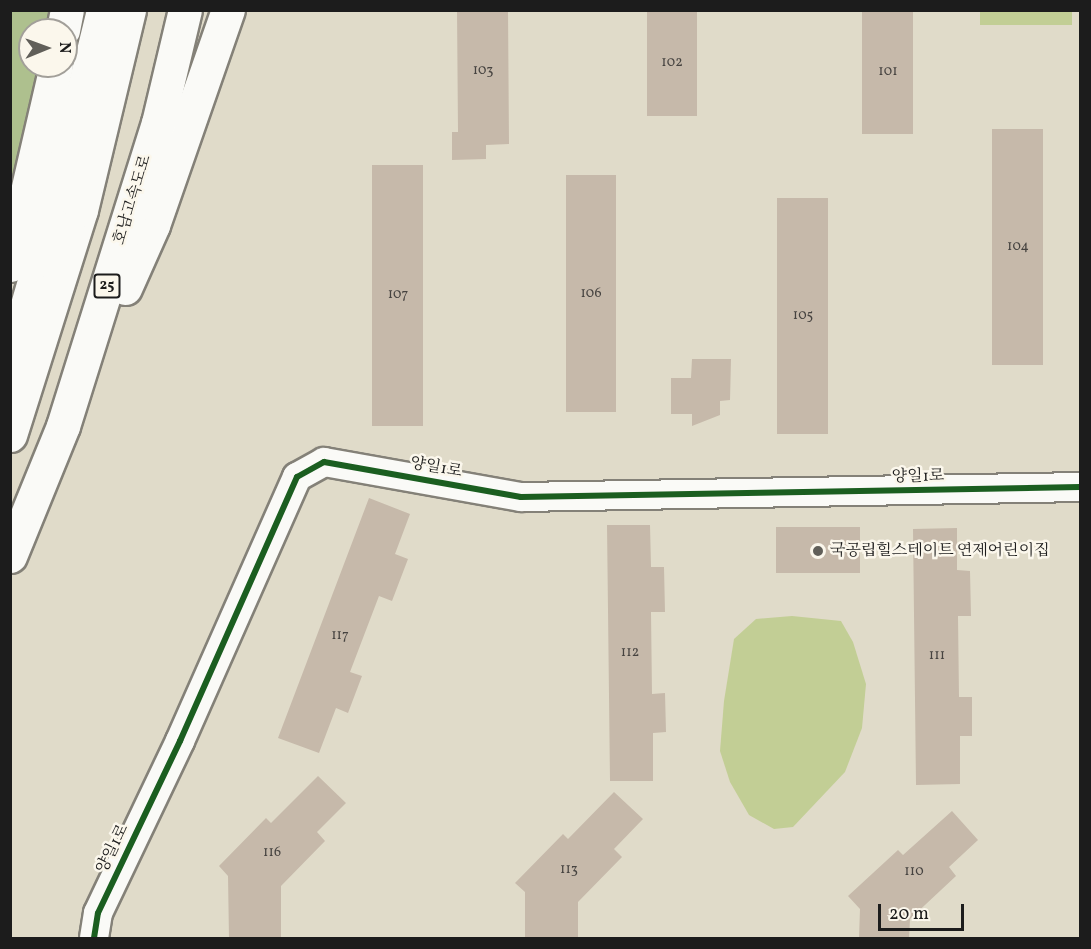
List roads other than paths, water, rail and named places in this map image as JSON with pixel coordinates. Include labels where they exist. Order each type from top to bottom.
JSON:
[{"type":"highway","points":[[10,360],[51,226],[103,10]]},
{"type":"highway","points":[[10,435],[81,210],[129,10]]},
{"type":"highway","name":"호남고속도로","points":[[10,556],[63,426],[158,123],[185,10]]},
{"type":"highway","points":[[63,426],[153,225],[228,10]]},
{"type":"highway","points":[[10,265],[53,78]]},
{"type":"street","name":"양일1로","points":[[94,939],[98,913],[180,741],[297,477],[324,462],[521,497],[1080,487]]},
{"type":"place","name":"국공립힐스테이트 연제어린이집","points":[[818,551]]}]
